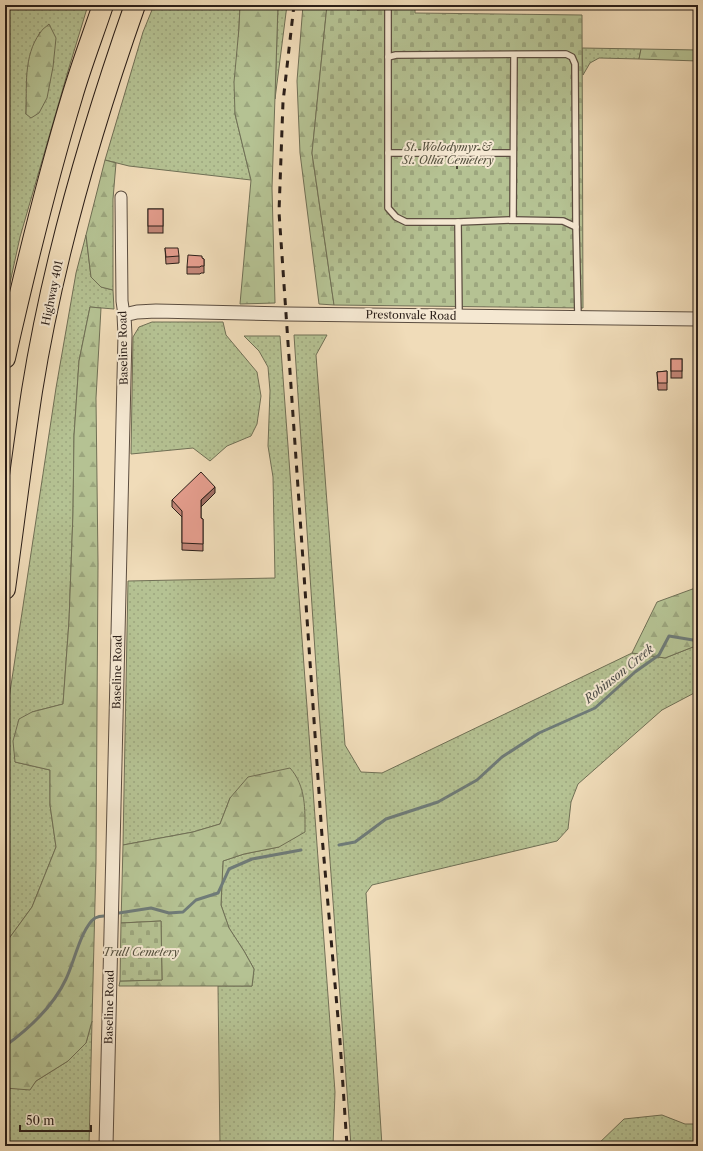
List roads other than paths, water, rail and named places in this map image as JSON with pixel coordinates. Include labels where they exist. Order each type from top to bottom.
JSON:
[{"type":"highway","points":[[5,358],[46,188],[72,95],[103,5]]},
{"type":"highway","name":"Highway 401","points":[[5,589],[32,390],[49,306],[87,153],[115,60],[135,5]]},
{"type":"street","name":"Baseline Road","points":[[106,1146],[124,358],[124,315],[122,301],[122,197]]},
{"type":"street","name":"Prestonvale Road","points":[[124,315],[137,312],[156,311],[698,319]]},
{"type":"lane","points":[[388,5],[388,208],[396,217],[406,222],[513,220],[563,221],[576,227]]},
{"type":"lane","points":[[388,57],[396,55],[566,54],[572,57],[575,64],[578,317]]},
{"type":"lane","points":[[513,220],[514,55]]},
{"type":"lane","points":[[388,153],[513,153]]},
{"type":"lane","points":[[458,222],[458,316]]},
{"type":"waterway","name":"Robinson Creek","points":[[339,845],[355,842],[386,819],[438,802],[477,780],[502,757],[539,733],[595,708],[635,672],[659,655],[669,636],[693,640],[698,638]]},
{"type":"waterway","name":"Robinson Creek","points":[[119,913],[151,908],[169,913],[183,912],[196,900],[218,893],[229,869],[252,859],[301,850]]},
{"type":"waterway","name":"Robinson Creek","points":[[5,1046],[23,1032],[48,1008],[66,979],[78,946],[90,923],[95,918],[104,916]]},
{"type":"railway","points":[[294,5],[283,102],[279,212],[322,836],[340,1041],[347,1146]]},
{"type":"park label","name":"St. Wolodymyr & St. Olha Cemetery","points":[[448,153]]},
{"type":"park label","name":"Trull Cemetery","points":[[141,952]]}]
